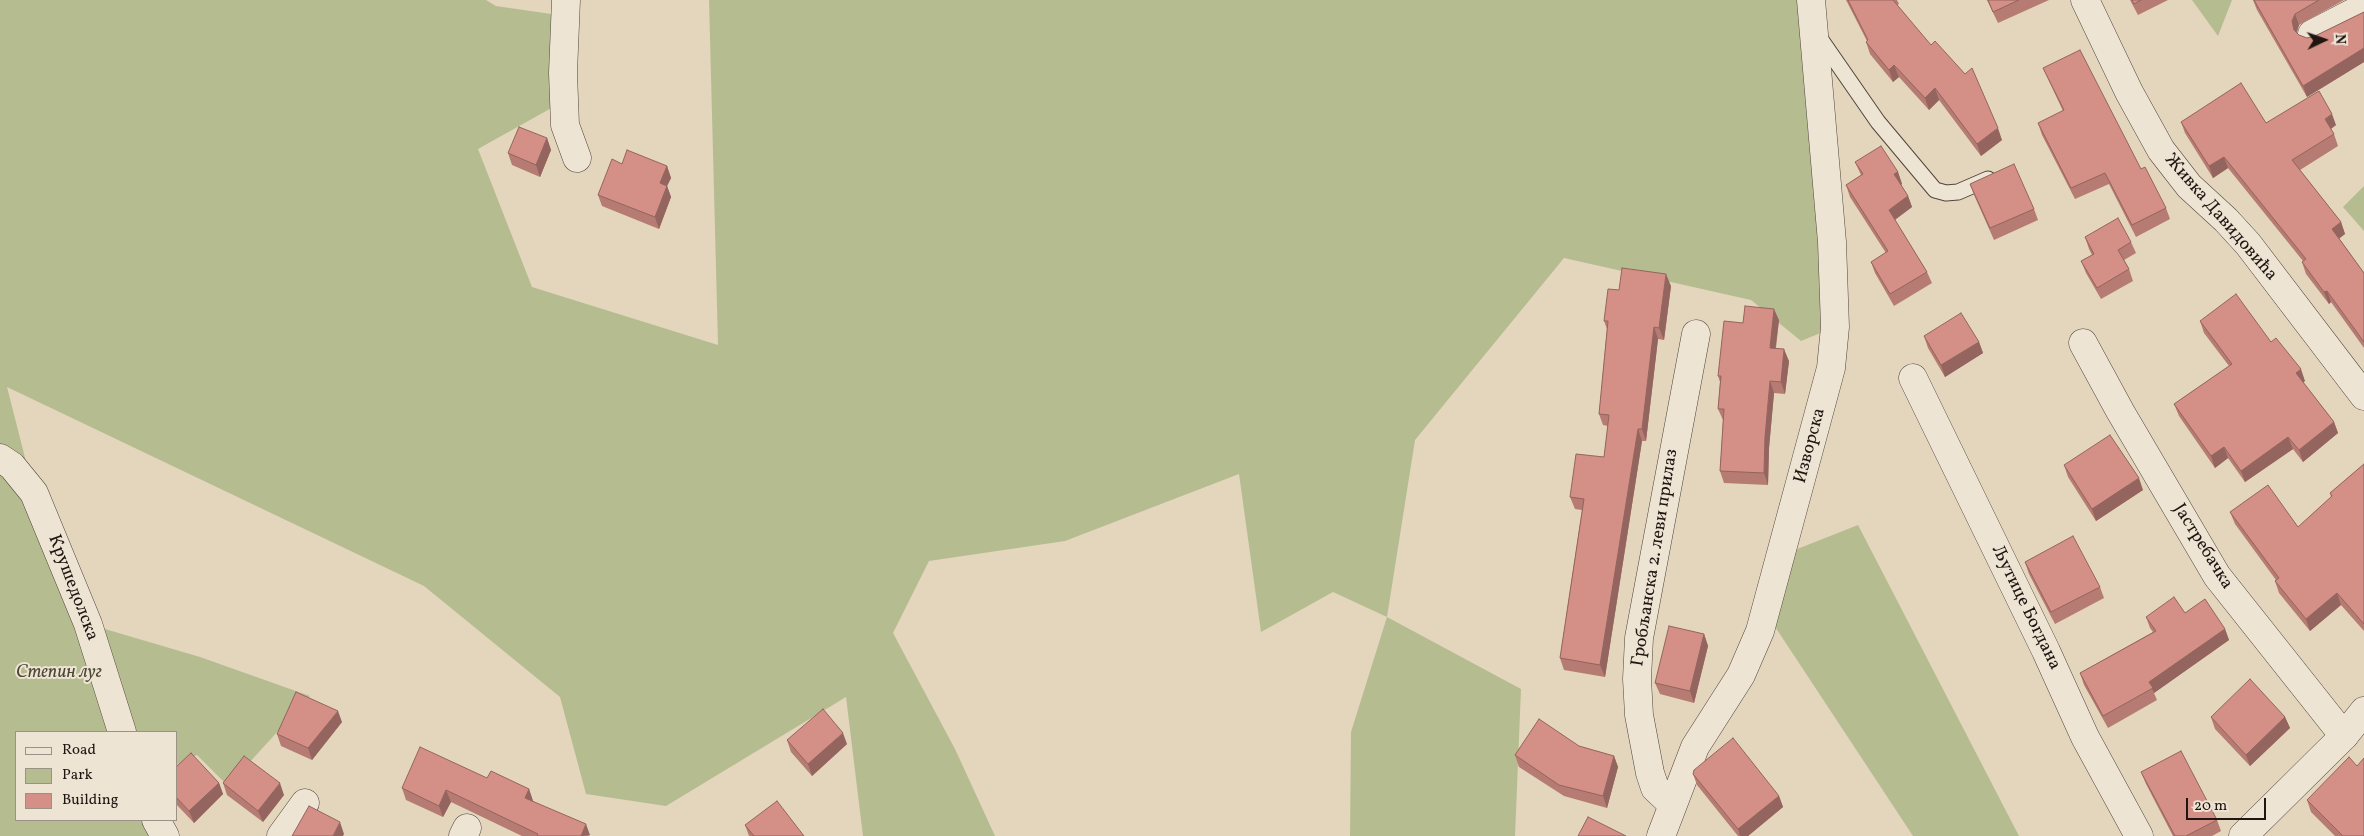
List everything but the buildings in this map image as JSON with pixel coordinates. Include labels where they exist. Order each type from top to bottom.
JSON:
[{"type":"street","points":[[566,0],[562,74],[565,125],[577,158]]},
{"type":"street","name":"Изворска","points":[[1661,836],[1695,747],[1741,674],[1760,631],[1831,368],[1835,327],[1832,242],[1811,0]]},
{"type":"street","name":"Живка Давидовића","points":[[2085,0],[2129,92],[2161,150],[2189,186],[2226,220],[2248,244],[2364,396]]},
{"type":"street","points":[[2312,34],[2364,7]]},
{"type":"street","name":"Гробљанска 2. леви прилаз","points":[[1672,804],[1655,788],[1638,715],[1639,638],[1696,334]]},
{"type":"street","name":"Јастребачка","points":[[2083,343],[2120,411],[2217,576],[2344,736]]},
{"type":"street","name":"Љутице Богдана","points":[[1913,378],[2046,651],[2085,737],[2139,836]]},
{"type":"street","name":"Крушедолска","points":[[0,458],[12,466],[34,493],[88,624],[122,731]]},
{"type":"street","points":[[2243,836],[2344,736],[2364,711]]},
{"type":"street","points":[[281,836],[304,803]]},
{"type":"street","points":[[157,821],[165,836]]},
{"type":"lane","name":"Изворска","points":[[1814,28],[1878,122],[1935,190],[1946,193],[1958,192],[1999,174]]},
{"type":"green space","name":"Степин луг","points":[[0,0],[486,0],[496,6],[565,16],[564,101],[478,149],[532,287],[718,345],[709,0],[1811,0],[1835,327],[1801,341],[1751,300],[1564,258],[1415,440],[1387,617],[1333,592],[1261,632],[1239,474],[1065,541],[929,561],[893,633],[955,749],[995,836],[863,836],[846,697],[666,806],[586,794],[560,697],[424,586],[7,387],[34,493],[88,624],[200,657],[310,696],[228,786],[197,755],[178,764],[178,731],[15,731],[15,821],[157,821],[165,836],[0,836]]},
{"type":"green space","points":[[2192,0],[2232,0],[2218,36]]},
{"type":"green space","points":[[2364,186],[2364,231],[2343,207]]},
{"type":"green space","points":[[1858,525],[2019,836],[1913,836],[1766,613],[1782,555]]},
{"type":"green space","points":[[1387,617],[1521,689],[1515,836],[1350,836],[1351,732]]}]
